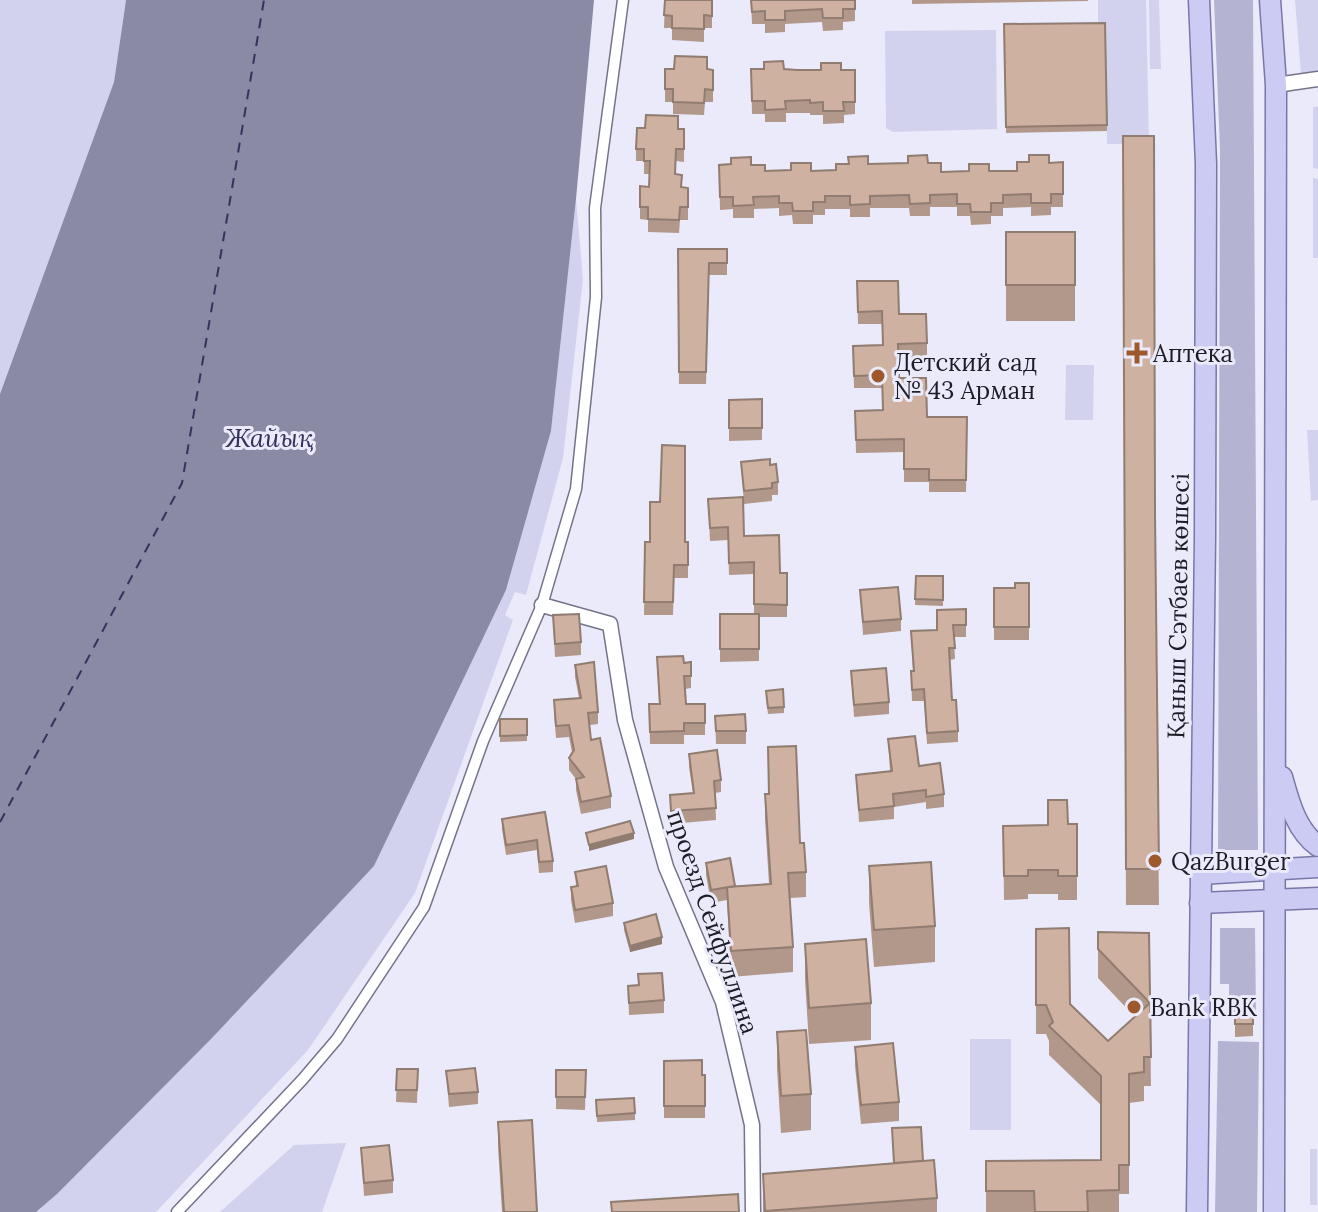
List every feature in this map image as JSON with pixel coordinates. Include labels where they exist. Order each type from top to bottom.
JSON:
[{"type":"main road","name":"Қаныш Сәтбаев көшесі","points":[[1197,1212],[1206,164],[1199,0]]},
{"type":"main road","points":[[1270,0],[1276,85],[1274,1212]]},
{"type":"main road","points":[[1275,757],[1296,818],[1308,839],[1318,846]]},
{"type":"main road","points":[[1200,874],[1318,867]]},
{"type":"main road","points":[[1200,903],[1318,898]]},
{"type":"street","points":[[177,1212],[337,1039],[424,907],[483,741],[542,605],[576,489],[596,297],[595,208],[623,0]]},
{"type":"street","points":[[1276,85],[1318,79]]},
{"type":"street","name":"проезд Сейфуллина","points":[[542,605],[610,624],[625,720],[666,867],[723,1002],[752,1125],[753,1212]]},
{"type":"shaded area","points":[[0,0],[126,0],[114,82],[0,394]]},
{"type":"shaded area","points":[[1098,0],[1146,0],[1149,144],[1107,144],[1106,28],[1098,28]]},
{"type":"shaded area","points":[[1149,0],[1159,0],[1161,69],[1150,69]]},
{"type":"shaded area","points":[[1214,0],[1253,0],[1258,850],[1218,850],[1220,150]]},
{"type":"shaded area","points":[[1295,0],[1318,0],[1318,71],[1301,74]]},
{"type":"shaded area","points":[[996,30],[997,129],[893,132],[886,128],[885,31]]},
{"type":"shaded area","points":[[1313,107],[1318,107],[1318,169],[1313,168]]},
{"type":"shaded area","points":[[1313,178],[1318,179],[1318,258],[1313,258]]},
{"type":"shaded area","points":[[576,199],[583,279],[563,458],[526,595],[515,592],[505,615],[513,620],[415,893],[308,1050],[156,1212],[36,1212],[212,1038],[374,866],[506,590],[551,431]]},
{"type":"shaded area","points":[[1066,365],[1094,365],[1093,420],[1065,420]]},
{"type":"shaded area","points":[[1307,430],[1318,430],[1318,500],[1311,501]]},
{"type":"shaded area","points":[[1220,928],[1255,928],[1256,1016],[1229,1016],[1229,984],[1220,984]]},
{"type":"shaded area","points":[[970,1039],[1011,1039],[1011,1130],[970,1130]]},
{"type":"shaded area","points":[[1218,1041],[1259,1042],[1257,1212],[1215,1212]]},
{"type":"shaded area","points":[[346,1143],[322,1212],[220,1212],[294,1145]]},
{"type":"shaded area","points":[[1310,1149],[1317,1149],[1317,1205],[1310,1205]]},
{"type":"water","name":"Жайық","points":[[126,0],[594,0],[576,199],[551,431],[506,590],[374,866],[212,1038],[57,1194],[36,1212],[0,1212],[0,394],[114,82]]},
{"type":"building","points":[[665,0],[712,0],[712,16],[704,15],[704,29],[672,28],[672,16],[664,15]]},
{"type":"building","points":[[751,0],[855,0],[855,9],[843,9],[843,18],[823,18],[822,9],[785,11],[785,20],[765,20],[765,11],[752,12]]},
{"type":"building","points":[[1105,23],[1107,125],[1006,127],[1004,24]]},
{"type":"building","points":[[675,56],[707,57],[707,69],[713,70],[713,90],[705,89],[704,103],[673,102],[673,89],[665,89],[665,69],[674,69]]},
{"type":"building","points":[[783,61],[784,69],[821,70],[821,63],[841,63],[841,70],[855,70],[855,102],[843,102],[844,111],[823,111],[823,102],[810,103],[810,100],[785,101],[786,109],[765,110],[765,101],[752,101],[751,69],[764,69],[764,62]]},
{"type":"building","points":[[646,115],[678,116],[678,129],[684,129],[684,149],[676,149],[675,174],[682,175],[681,187],[688,188],[688,207],[680,207],[679,220],[648,219],[648,207],[640,207],[640,186],[649,187],[650,161],[644,161],[644,149],[636,149],[637,128],[645,128]]},
{"type":"building","points":[[1123,136],[1154,136],[1159,869],[1126,869]]},
{"type":"building","points":[[927,155],[928,163],[941,163],[941,172],[969,171],[969,164],[989,164],[989,171],[1017,171],[1017,162],[1029,162],[1029,155],[1049,155],[1049,163],[1063,162],[1063,194],[1051,194],[1051,203],[1031,203],[1031,194],[1003,195],[1003,203],[991,203],[991,212],[971,212],[970,204],[957,204],[957,194],[930,195],[930,203],[910,204],[909,195],[870,196],[870,204],[850,205],[850,196],[825,196],[825,202],[813,202],[813,211],[793,211],[792,203],[779,203],[779,196],[753,197],[754,205],[733,206],[733,197],[720,197],[719,165],[731,164],[731,158],[751,157],[751,165],[765,165],[765,171],[791,170],[791,163],[811,163],[811,171],[836,170],[836,164],[849,164],[848,157],[868,156],[868,164],[908,163],[908,156]]},
{"type":"building","points":[[1006,232],[1075,232],[1075,285],[1006,285]]},
{"type":"building","points":[[678,249],[727,249],[727,263],[709,263],[706,372],[679,372]]},
{"type":"building","points":[[857,281],[898,281],[899,314],[926,314],[927,343],[898,344],[899,378],[926,378],[927,417],[967,417],[966,480],[929,480],[929,469],[904,469],[904,439],[856,440],[855,411],[883,410],[882,375],[854,376],[853,346],[883,345],[882,311],[858,312]]},
{"type":"building","points":[[762,399],[762,428],[729,428],[729,400]]},
{"type":"building","points":[[662,445],[685,446],[685,542],[688,542],[688,565],[674,565],[673,602],[644,602],[645,542],[650,542],[650,502],[660,502]]},
{"type":"building","points":[[770,459],[770,465],[776,464],[778,482],[772,483],[772,488],[744,491],[741,462]]},
{"type":"building","points":[[743,497],[744,536],[779,535],[780,573],[787,573],[787,605],[754,604],[754,562],[729,563],[728,527],[710,528],[708,499]]},
{"type":"building","points":[[916,576],[943,576],[943,600],[915,599]]},
{"type":"building","points":[[1015,583],[1029,583],[1029,627],[994,627],[994,588],[1015,588]]},
{"type":"building","points":[[898,587],[901,619],[863,622],[860,590]]},
{"type":"building","points":[[966,609],[966,625],[953,625],[955,648],[949,648],[952,700],[956,700],[958,731],[927,733],[924,689],[912,690],[911,631],[937,630],[937,610]]},
{"type":"building","points":[[579,614],[581,642],[555,644],[553,615]]},
{"type":"building","points":[[720,614],[759,614],[759,649],[720,649]]},
{"type":"building","points":[[683,656],[684,663],[691,662],[691,676],[684,676],[686,704],[705,704],[705,723],[684,723],[684,731],[650,732],[649,704],[660,704],[657,657]]},
{"type":"building","points":[[594,662],[598,712],[588,713],[591,740],[600,738],[611,796],[581,802],[576,779],[584,777],[569,758],[574,750],[569,725],[556,726],[554,700],[581,698],[575,665]]},
{"type":"building","points":[[886,668],[889,702],[854,705],[851,671]]},
{"type":"building","points":[[783,689],[784,707],[768,708],[766,691]]},
{"type":"building","points":[[745,714],[746,731],[716,731],[715,716]]},
{"type":"building","points":[[500,719],[527,719],[527,735],[500,736]]},
{"type":"building","points":[[915,736],[919,766],[940,763],[944,794],[926,797],[926,790],[893,794],[894,806],[859,810],[856,775],[892,771],[888,739]]},
{"type":"building","points":[[796,746],[800,843],[804,843],[806,872],[788,873],[793,947],[731,951],[727,887],[771,884],[765,794],[769,794],[768,747]]},
{"type":"building","points":[[717,750],[721,780],[714,781],[716,808],[671,811],[670,795],[694,793],[689,754]]},
{"type":"building","points":[[1048,800],[1067,800],[1068,824],[1077,824],[1077,876],[1058,876],[1058,870],[1028,870],[1028,876],[1004,876],[1003,826],[1048,825]]},
{"type":"building","points":[[545,812],[553,861],[539,862],[537,840],[506,845],[502,819]]},
{"type":"building","points":[[630,821],[634,833],[589,845],[586,833]]},
{"type":"building","points":[[730,858],[735,886],[711,890],[706,863]]},
{"type":"building","points":[[931,862],[935,926],[874,930],[869,866]]},
{"type":"building","points":[[606,866],[613,903],[575,910],[571,887],[578,886],[575,872]]},
{"type":"building","points":[[656,914],[662,937],[630,946],[624,923]]},
{"type":"building","points":[[1069,928],[1070,1004],[1108,1041],[1150,1003],[1098,949],[1098,932],[1149,933],[1151,1057],[1144,1057],[1144,1072],[1129,1074],[1129,1165],[1119,1165],[1119,1190],[1087,1191],[1088,1212],[1035,1212],[1034,1191],[986,1191],[986,1161],[1101,1160],[1101,1076],[1049,1026],[1053,1022],[1046,1005],[1036,1005],[1036,929]]},
{"type":"building","points":[[866,939],[871,1003],[809,1008],[805,944]]},
{"type":"building","points":[[662,973],[664,1000],[629,1003],[628,986],[639,985],[638,974]]},
{"type":"building","points":[[1253,1007],[1253,1024],[1235,1024],[1235,1008]]},
{"type":"building","points":[[806,1030],[811,1094],[781,1096],[777,1032]]},
{"type":"building","points":[[893,1043],[899,1102],[861,1105],[855,1047]]},
{"type":"building","points":[[702,1060],[705,1106],[664,1106],[664,1061]]},
{"type":"building","points":[[475,1068],[478,1092],[449,1094],[446,1071]]},
{"type":"building","points":[[397,1069],[418,1069],[417,1090],[396,1090]]},
{"type":"building","points":[[556,1070],[586,1070],[585,1097],[556,1097]]},
{"type":"building","points":[[634,1098],[635,1113],[597,1116],[596,1100]]},
{"type":"building","points":[[532,1120],[537,1212],[504,1212],[498,1122]]},
{"type":"building","points":[[921,1127],[923,1161],[894,1163],[892,1128]]},
{"type":"building","points":[[389,1145],[393,1180],[364,1183],[361,1148]]},
{"type":"building","points":[[934,1160],[937,1198],[765,1211],[763,1174]]},
{"type":"building","points":[[738,1194],[739,1212],[612,1212],[611,1202]]},
{"type":"ferry route","points":[[0,822],[182,483],[264,0]]},
{"type":"place","name":"Аптека","points":[[1137,353]]},
{"type":"place","name":"Детский сад № 43 Арман","points":[[878,376]]},
{"type":"place","name":"QazBurger","points":[[1155,861]]},
{"type":"place","name":"Bank RBK","points":[[1134,1007]]}]
